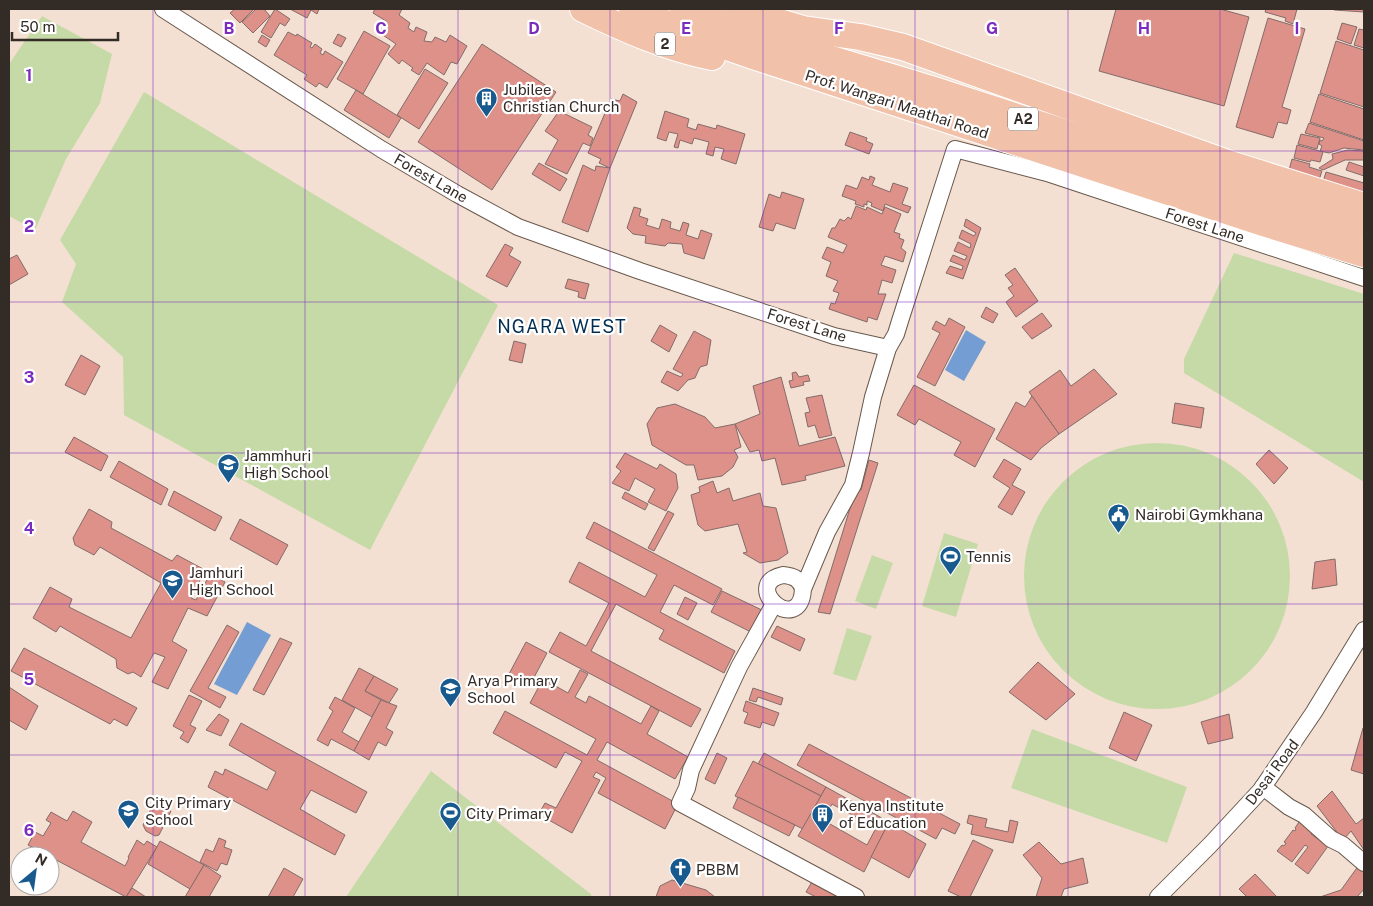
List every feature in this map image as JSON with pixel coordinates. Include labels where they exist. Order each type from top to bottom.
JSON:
[{"type":"main road","name":"2","points":[[583,9],[632,32],[664,44],[721,58],[752,56]]},
{"type":"main road","name":"Prof. Wangari Maathai Road","points":[[633,9],[696,36],[752,56],[1364,254]]},
{"type":"main road","name":"Prof. Wangari Maathai Road","points":[[683,9],[739,30],[800,39],[934,90],[1283,203],[1364,227]]},
{"type":"main road","points":[[735,9],[800,39],[860,37],[903,47],[1230,164],[1364,206]]},
{"type":"street","name":"Forest Lane","points":[[163,9],[381,148],[457,194],[518,227],[640,271],[834,336],[888,348],[896,334],[955,149],[1046,173],[1364,278]]},
{"type":"street","points":[[803,589],[801,582],[796,578],[778,576],[769,586],[768,593],[774,604],[787,609],[793,608],[800,600],[827,532],[852,485],[867,421],[888,348]]},
{"type":"street","points":[[774,604],[740,667],[691,770],[687,788],[680,803],[856,897]]},
{"type":"street","name":"Desai Road","points":[[1158,897],[1210,845],[1263,787],[1314,712],[1364,630]]},
{"type":"street","points":[[1263,787],[1289,807],[1304,815],[1331,839],[1343,845],[1364,863]]},
{"type":"green space","points":[[42,16],[112,54],[100,103],[66,159],[35,230],[9,216],[9,64]]},
{"type":"green space","points":[[144,92],[498,305],[370,550],[124,415],[123,357],[62,302],[76,264],[60,240]]},
{"type":"green space","points":[[1234,253],[1364,294],[1364,482],[1184,373],[1184,359]]},
{"type":"green space","points":[[1170,443],[1196,449],[1220,459],[1242,473],[1260,491],[1280,525],[1288,550],[1290,576],[1288,602],[1280,627],[1260,661],[1242,679],[1208,699],[1183,707],[1144,709],[1118,703],[1094,693],[1072,679],[1054,661],[1034,627],[1026,602],[1024,563],[1030,537],[1040,513],[1054,491],[1072,473],[1106,453],[1131,445]]},
{"type":"green space","name":"Tennis","points":[[944,533],[978,544],[956,617],[922,606]]},
{"type":"green space","points":[[872,555],[893,563],[876,609],[855,601]]},
{"type":"green space","points":[[847,628],[872,636],[856,681],[833,674]]},
{"type":"green space","points":[[1032,729],[1187,787],[1167,843],[1011,788]]},
{"type":"green space","name":"City Primary","points":[[431,771],[591,894],[591,897],[346,897]]},
{"type":"water","points":[[966,330],[986,342],[964,381],[945,370]]},
{"type":"water","points":[[247,622],[271,635],[237,695],[214,684]]},
{"type":"building","points":[[235,9],[254,9],[240,23],[230,13]]},
{"type":"building","points":[[256,9],[264,9],[270,16],[253,33],[242,22]]},
{"type":"building","points":[[275,9],[290,19],[285,26],[280,23],[271,38],[261,32]]},
{"type":"building","points":[[290,9],[319,9],[317,14],[311,10],[307,18]]},
{"type":"building","points":[[375,9],[402,9],[399,15],[410,23],[408,28],[414,32],[416,27],[427,32],[424,41],[432,42],[435,37],[446,42],[450,35],[467,46],[457,64],[451,62],[444,75],[427,63],[419,75],[411,70],[413,68],[402,60],[399,64],[388,54],[396,44],[380,33],[386,21],[373,13]]},
{"type":"building","points":[[1116,9],[1220,9],[1249,17],[1224,106],[1099,71]]},
{"type":"building","points":[[1266,9],[1297,9],[1293,24],[1285,21],[1286,18],[1265,12]]},
{"type":"building","points":[[1364,9],[1364,12],[1334,10]]},
{"type":"building","points":[[1268,18],[1305,29],[1282,107],[1291,110],[1287,124],[1278,122],[1273,138],[1236,127]]},
{"type":"building","points":[[1342,23],[1357,27],[1351,44],[1337,39]]},
{"type":"building","points":[[1359,29],[1364,30],[1364,48],[1354,45]]},
{"type":"building","points":[[364,31],[390,46],[363,94],[337,79]]},
{"type":"building","points":[[288,32],[296,36],[297,34],[312,43],[310,47],[312,48],[315,44],[322,49],[320,53],[323,55],[325,51],[343,62],[327,88],[319,83],[316,87],[304,79],[307,75],[274,55]]},
{"type":"building","points":[[338,34],[346,38],[341,47],[333,43]]},
{"type":"building","points":[[262,35],[270,40],[266,47],[258,42]]},
{"type":"building","points":[[1336,41],[1364,50],[1364,107],[1320,93]]},
{"type":"building","name":"Jubilee Christian Church","points":[[482,44],[556,92],[492,190],[418,142]]},
{"type":"building","points":[[425,69],[448,83],[419,129],[397,115]]},
{"type":"building","points":[[356,90],[401,118],[389,138],[344,110]]},
{"type":"building","points":[[623,94],[637,102],[610,168],[599,163],[601,159],[588,153],[611,99],[620,101]]},
{"type":"building","points":[[1319,94],[1364,109],[1364,140],[1310,122]]},
{"type":"building","points":[[559,111],[592,127],[588,135],[593,138],[590,146],[583,143],[567,174],[545,164],[558,140],[545,131]]},
{"type":"building","points":[[665,111],[689,119],[687,127],[696,130],[698,124],[716,129],[717,125],[745,134],[736,164],[721,159],[724,149],[715,147],[713,156],[706,154],[709,142],[694,138],[692,144],[680,140],[678,148],[674,147],[678,134],[669,132],[666,141],[657,138]]},
{"type":"building","points":[[1309,123],[1364,141],[1364,150],[1344,148],[1329,153],[1320,151],[1322,146],[1319,144],[1320,140],[1322,141],[1324,138],[1305,133]]},
{"type":"building","points":[[850,132],[867,138],[866,141],[873,144],[869,154],[845,145]]},
{"type":"building","points":[[1301,134],[1320,138],[1317,149],[1298,144]]},
{"type":"building","points":[[1297,145],[1323,152],[1320,162],[1311,160],[1310,162],[1294,158]]},
{"type":"building","points":[[1348,150],[1364,151],[1364,160],[1345,160],[1323,170],[1319,168],[1333,159],[1332,154]]},
{"type":"building","points":[[1292,159],[1310,164],[1309,167],[1322,171],[1318,183],[1288,174]]},
{"type":"building","points":[[1349,162],[1364,167],[1364,176],[1346,170]]},
{"type":"building","points":[[539,163],[567,179],[560,191],[532,174]]},
{"type":"building","points":[[583,165],[595,171],[596,166],[610,168],[588,232],[562,222]]},
{"type":"building","points":[[1326,172],[1364,183],[1364,194],[1323,182]]},
{"type":"building","points":[[870,176],[875,178],[872,185],[890,192],[893,183],[908,188],[902,204],[911,207],[908,213],[885,204],[883,211],[871,206],[872,203],[867,201],[867,205],[864,204],[864,207],[855,204],[856,201],[842,196],[846,185],[857,189],[862,177],[869,180]]},
{"type":"building","points":[[782,192],[804,199],[795,229],[776,223],[773,231],[759,227],[769,194],[780,198]]},
{"type":"building","points":[[856,206],[866,210],[867,207],[882,214],[885,207],[901,214],[894,232],[900,234],[899,238],[904,240],[901,248],[906,252],[903,262],[885,256],[881,265],[896,270],[892,283],[882,280],[878,294],[886,294],[877,320],[868,317],[867,322],[829,309],[831,303],[835,304],[839,293],[833,291],[838,281],[826,276],[831,262],[822,258],[827,247],[843,253],[847,245],[828,237],[832,228],[835,228],[840,219],[844,221],[848,217],[851,219]]},
{"type":"building","points":[[634,207],[641,209],[639,216],[648,219],[646,225],[659,229],[662,219],[671,222],[670,228],[680,231],[683,222],[689,224],[686,235],[698,239],[701,230],[712,234],[704,259],[684,253],[682,244],[668,243],[665,246],[645,243],[646,236],[633,234],[627,228]]},
{"type":"building","points":[[966,219],[981,228],[963,279],[946,273],[950,266],[962,270],[963,266],[950,261],[953,255],[965,260],[967,256],[954,251],[958,242],[970,248],[971,244],[959,238],[962,230],[974,236],[976,233],[964,226]]},
{"type":"building","points":[[505,244],[513,248],[509,255],[521,262],[507,287],[486,276]]},
{"type":"building","points":[[17,255],[28,274],[9,285],[9,259]]},
{"type":"building","points":[[1015,268],[1038,301],[1016,317],[1006,302],[1014,296],[1008,288],[1013,285],[1005,275]]},
{"type":"building","points":[[568,279],[589,284],[585,299],[578,297],[579,292],[565,288]]},
{"type":"building","points":[[986,307],[998,314],[993,323],[981,317]]},
{"type":"building","points":[[1042,313],[1052,326],[1032,339],[1022,327]]},
{"type":"building","points":[[949,318],[965,327],[935,386],[917,377],[940,333],[932,329],[936,321],[945,326]]},
{"type":"building","points":[[660,325],[677,335],[669,352],[651,341]]},
{"type":"building","points":[[694,331],[711,340],[707,365],[700,367],[695,378],[688,380],[678,391],[661,382],[667,371],[681,377],[683,374],[673,369]]},
{"type":"building","points":[[514,341],[526,344],[522,363],[509,360]]},
{"type":"building","points":[[81,355],[100,366],[85,395],[65,385]]},
{"type":"building","points":[[1094,369],[1117,394],[1059,434],[1029,392],[1060,370],[1071,386]]},
{"type":"building","points":[[796,372],[799,377],[808,375],[810,381],[803,382],[804,385],[791,388],[789,381],[793,380],[792,373]]},
{"type":"building","points":[[781,377],[799,446],[835,437],[845,466],[805,476],[806,480],[782,485],[775,458],[762,461],[759,450],[750,452],[735,424],[760,414],[753,386]]},
{"type":"building","points":[[914,385],[995,429],[975,467],[954,455],[961,442],[919,419],[915,425],[897,415]]},
{"type":"building","points":[[822,395],[832,435],[819,438],[815,425],[808,427],[805,413],[810,412],[806,398]]},
{"type":"building","points":[[1032,396],[1059,434],[1041,448],[1031,460],[996,439],[1016,402],[1025,407]]},
{"type":"building","points":[[1175,403],[1204,408],[1201,428],[1172,423]]},
{"type":"building","points":[[675,404],[705,417],[715,428],[735,424],[741,447],[734,450],[738,457],[733,467],[722,476],[698,480],[694,465],[686,465],[652,445],[647,424],[657,408]]},
{"type":"building","points":[[74,437],[108,456],[101,471],[65,452]]},
{"type":"building","points":[[1269,450],[1288,468],[1274,484],[1256,464]]},
{"type":"building","points":[[625,453],[657,469],[660,464],[676,474],[678,488],[666,511],[648,502],[655,489],[635,478],[629,491],[612,483],[621,471],[616,467]]},
{"type":"building","points":[[1004,459],[1021,469],[1012,485],[1025,492],[1012,515],[998,507],[1010,488],[993,477]]},
{"type":"building","points":[[869,460],[878,463],[830,614],[818,612],[856,489],[861,490]]},
{"type":"building","points":[[119,461],[168,489],[161,505],[110,477]]},
{"type":"building","points":[[713,481],[717,493],[729,488],[733,501],[760,493],[763,506],[776,508],[788,553],[778,560],[760,563],[743,553],[747,552],[738,524],[705,531],[698,525],[691,495],[700,492],[699,487]]},
{"type":"building","points":[[174,491],[222,517],[215,531],[168,505]]},
{"type":"building","points":[[625,492],[648,504],[645,510],[622,498]]},
{"type":"building","name":"Jamhuri High School","points":[[89,509],[112,522],[111,528],[172,561],[177,555],[205,570],[191,598],[196,600],[210,574],[225,582],[207,616],[188,608],[172,641],[187,650],[168,689],[152,682],[165,657],[154,653],[141,677],[133,672],[128,674],[117,668],[116,659],[60,626],[56,632],[33,618],[50,587],[72,599],[69,607],[131,638],[161,583],[100,547],[94,555],[75,545],[73,538]]},
{"type":"building","points":[[668,511],[674,514],[654,551],[648,548]]},
{"type":"building","points":[[240,519],[288,545],[277,565],[230,539]]},
{"type":"building","points":[[594,522],[722,589],[713,605],[674,585],[660,612],[735,651],[724,673],[659,639],[664,630],[616,604],[591,651],[701,709],[691,727],[549,652],[560,632],[586,646],[609,603],[569,582],[579,562],[645,597],[657,575],[586,538]]},
{"type":"building","points":[[1335,559],[1337,585],[1312,589],[1315,562]]},
{"type":"building","points":[[722,591],[766,612],[755,634],[711,612]]},
{"type":"building","points":[[685,597],[697,603],[688,620],[677,614]]},
{"type":"building","points":[[227,625],[239,632],[208,688],[226,697],[220,708],[190,691]]},
{"type":"building","points":[[777,626],[805,639],[800,651],[771,637]]},
{"type":"building","points":[[280,638],[292,643],[264,695],[253,690]]},
{"type":"building","points":[[526,642],[547,653],[530,685],[509,674]]},
{"type":"building","points":[[24,648],[137,708],[127,726],[114,719],[110,724],[11,671]]},
{"type":"building","points":[[1038,662],[1075,694],[1046,720],[1009,692]]},
{"type":"building","points":[[359,668],[374,676],[365,691],[381,700],[372,717],[342,700]]},
{"type":"building","points":[[580,670],[588,674],[575,697],[586,703],[589,696],[641,724],[651,706],[659,711],[647,734],[688,757],[675,779],[607,742],[597,760],[678,804],[665,829],[598,793],[606,778],[596,772],[593,777],[600,780],[572,833],[547,819],[549,815],[541,810],[545,803],[556,808],[582,761],[565,752],[556,768],[493,733],[505,711],[587,755],[596,739],[530,703],[543,679],[568,693]]},
{"type":"building","points":[[374,676],[398,689],[389,703],[365,691]]},
{"type":"building","points":[[9,687],[38,706],[26,730],[9,720]]},
{"type":"building","points":[[753,688],[783,698],[781,705],[758,697],[756,702],[749,700]]},
{"type":"building","points":[[189,695],[202,701],[190,725],[196,728],[188,743],[180,738],[184,732],[173,726]]},
{"type":"building","points":[[335,697],[355,708],[342,732],[359,742],[354,751],[331,739],[328,746],[317,740],[333,711],[329,708]]},
{"type":"building","points":[[381,700],[397,706],[386,728],[393,732],[386,746],[378,742],[369,760],[354,751]]},
{"type":"building","points":[[746,701],[779,713],[774,726],[762,722],[760,728],[744,723],[748,713],[743,711]]},
{"type":"building","points":[[1124,712],[1152,725],[1136,761],[1109,748]]},
{"type":"building","points":[[219,714],[229,720],[221,736],[206,730]]},
{"type":"building","points":[[1229,714],[1233,738],[1208,744],[1201,722]]},
{"type":"building","points":[[241,723],[367,792],[356,813],[311,790],[300,809],[345,835],[335,855],[208,787],[215,771],[223,775],[225,769],[267,790],[276,772],[229,745]]},
{"type":"building","points":[[1364,728],[1364,774],[1351,770]]},
{"type":"building","points":[[809,744],[960,824],[955,834],[942,828],[936,839],[797,765]]},
{"type":"building","points":[[717,753],[727,758],[715,784],[705,779]]},
{"type":"building","points":[[764,753],[826,787],[821,796],[758,764]]},
{"type":"building","points":[[753,761],[821,796],[803,829],[735,796]]},
{"type":"building","name":"Kenya Institute of Education","points":[[826,787],[889,822],[864,872],[798,836]],"holes":[[[832,804],[876,828],[867,845],[823,820]]]},
{"type":"building","points":[[1332,791],[1356,824],[1364,818],[1364,850],[1351,831],[1343,840],[1317,806]]},
{"type":"building","points":[[738,797],[795,825],[789,836],[733,808]]},
{"type":"building","points":[[154,803],[171,811],[159,835],[155,836],[146,831],[143,825]]},
{"type":"building","points":[[73,811],[92,822],[81,842],[125,866],[137,840],[144,845],[147,841],[157,847],[126,897],[60,862],[60,846],[28,845],[35,832],[43,836],[51,823],[46,820],[51,812],[67,821]]},
{"type":"building","points":[[969,815],[987,819],[985,827],[1008,832],[1010,820],[1018,822],[1013,843],[971,834],[973,825],[967,823]]},
{"type":"building","points":[[889,822],[926,844],[909,878],[871,857]]},
{"type":"building","points":[[1299,822],[1302,824],[1304,822],[1313,831],[1311,834],[1318,839],[1321,835],[1331,842],[1308,874],[1295,864],[1308,847],[1305,845],[1292,862],[1277,851],[1282,845],[1284,846],[1286,843],[1284,842],[1293,830],[1295,831]]},
{"type":"building","points":[[219,838],[226,841],[224,847],[232,850],[227,865],[221,863],[217,871],[200,862],[206,849],[213,852]]},
{"type":"building","points":[[973,840],[993,850],[970,897],[961,897],[948,891]]},
{"type":"building","points":[[160,841],[204,865],[190,889],[148,864]]},
{"type":"building","points":[[1039,842],[1061,864],[1083,858],[1088,883],[1064,889],[1061,897],[1036,897],[1042,878],[1023,855]]},
{"type":"building","points":[[204,865],[221,876],[209,897],[185,897]]},
{"type":"building","points":[[1359,865],[1364,869],[1364,889],[1357,897],[1320,897],[1341,890]]},
{"type":"building","points":[[284,868],[303,879],[293,897],[268,897]]},
{"type":"building","points":[[1255,874],[1277,897],[1247,897],[1239,889]]},
{"type":"building","name":"PBBM","points":[[672,880],[706,890],[715,897],[656,897],[660,886]]},
{"type":"building","points":[[813,880],[845,897],[816,897],[806,892]]},
{"type":"building","points":[[132,888],[146,897],[126,897]]},
{"type":"place","name":"Jubilee Christian Church","points":[[487,117]]},
{"type":"place","name":"Jammhuri High School","points":[[228,483]]},
{"type":"place","name":"Nairobi Gymkhana","points":[[1119,533]]},
{"type":"place","name":"Tennis","points":[[950,575]]},
{"type":"place","name":"Jamhuri High School","points":[[173,600]]},
{"type":"place","name":"Arya Primary School","points":[[451,708]]},
{"type":"place","name":"City Primary School","points":[[129,830]]},
{"type":"place","name":"City Primary","points":[[450,832]]},
{"type":"place","name":"Kenya Institute of Education","points":[[823,833]]},
{"type":"place","name":"PBBM","points":[[680,888]]},
{"type":"district","name":"NGARA WEST","points":[[562,326]]}]
